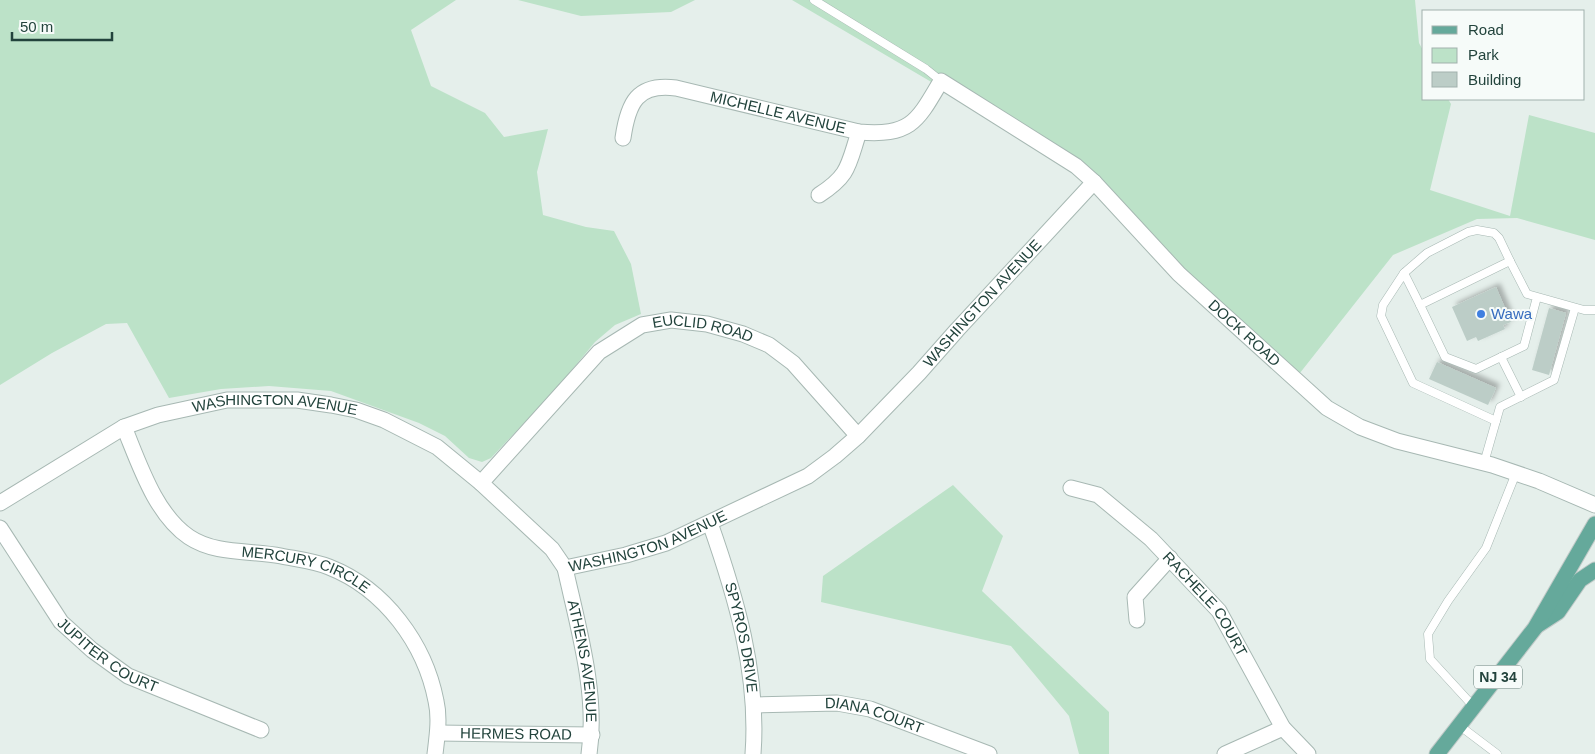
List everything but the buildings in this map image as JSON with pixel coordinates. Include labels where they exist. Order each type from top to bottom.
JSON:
[{"type":"main road","name":"NJ 34","points":[[1437,754],[1535,628],[1595,524]]},
{"type":"main road","points":[[1535,628],[1558,612],[1580,580],[1595,570]]},
{"type":"street","name":"MICHELLE AVENUE","points":[[623,138],[626,115],[636,98],[647,90],[662,86],[858,132],[877,133],[901,129],[911,124],[926,107],[941,81]]},
{"type":"street","name":"DOCK ROAD","points":[[941,81],[1063,156],[1094,182],[1179,274],[1327,408],[1360,427],[1397,441],[1484,462],[1595,505]]},
{"type":"street","points":[[819,195],[834,185],[846,172],[858,132]]},
{"type":"street","name":"WASHINGTON AVENUE","points":[[0,503],[124,427],[158,415],[227,400],[297,400],[356,410],[384,420],[437,447],[481,483],[552,549],[565,568],[626,555],[666,543],[710,523],[808,476],[835,456],[858,436],[919,373],[1094,182]]},
{"type":"street","name":"EUCLID ROAD","points":[[481,483],[599,352],[642,325],[671,320],[707,324],[743,334],[769,345],[793,363],[858,436]]},
{"type":"street","name":"MERCURY CIRCLE","points":[[124,427],[146,481],[158,503],[176,526],[190,538],[216,549],[278,556],[329,567],[361,584],[387,606],[412,638],[427,668],[436,702],[438,733],[435,754]]},
{"type":"street","name":"RACHELE COURT","points":[[1071,488],[1098,495],[1170,558],[1219,611],[1283,728],[1308,754]]},
{"type":"street","name":"SPYROS DRIVE","points":[[710,523],[730,581],[750,664],[754,705],[754,754]]},
{"type":"street","name":"JUPITER COURT","points":[[0,528],[61,622],[92,650],[128,676],[261,730]]},
{"type":"street","points":[[1137,620],[1135,597],[1170,558]]},
{"type":"street","name":"ATHENS AVENUE","points":[[565,568],[589,687],[592,735],[590,754]]},
{"type":"street","name":"DIANA COURT","points":[[754,705],[837,703],[870,709],[989,754]]},
{"type":"street","points":[[1225,754],[1283,728]]},
{"type":"street","name":"HERMES ROAD","points":[[438,733],[592,735]]},
{"type":"lane","points":[[814,0],[926,69],[941,81]]},
{"type":"lane","points":[[1496,421],[1412,383],[1382,316],[1383,305],[1404,273],[1427,253],[1468,232],[1477,230],[1494,234],[1499,238],[1527,294],[1575,308],[1595,310]]},
{"type":"lane","points":[[1420,305],[1510,261]]},
{"type":"lane","points":[[1404,273],[1445,357],[1476,370],[1524,346],[1537,297]]},
{"type":"lane","points":[[1484,462],[1500,408],[1554,380],[1575,308]]},
{"type":"lane","points":[[1501,357],[1521,397]]},
{"type":"lane","points":[[1474,708],[1430,659],[1428,634],[1448,601],[1486,548],[1516,473]]},
{"type":"lane","points":[[1460,726],[1496,754]]},
{"type":"green space","points":[[0,0],[456,0],[411,30],[431,86],[485,113],[504,137],[548,129],[537,172],[543,215],[586,227],[614,231],[631,264],[641,314],[615,325],[595,342],[556,389],[491,458],[482,462],[469,458],[445,436],[419,423],[331,391],[269,386],[221,389],[169,398],[127,323],[106,324],[52,353],[0,385]]},
{"type":"green space","points":[[518,0],[695,0],[671,12],[581,16]]},
{"type":"green space","points":[[792,0],[1415,0],[1419,43],[1422,48],[1422,100],[1449,100],[1451,104],[1430,190],[1510,216],[1529,115],[1595,133],[1595,240],[1517,218],[1477,219],[1393,255],[1296,378],[1059,157]]},
{"type":"green space","points":[[953,485],[1003,536],[982,591],[1109,712],[1109,754],[1079,754],[1069,716],[1011,646],[821,602],[823,576]]},
{"type":"place","name":"Wawa","points":[[1481,314]]}]
